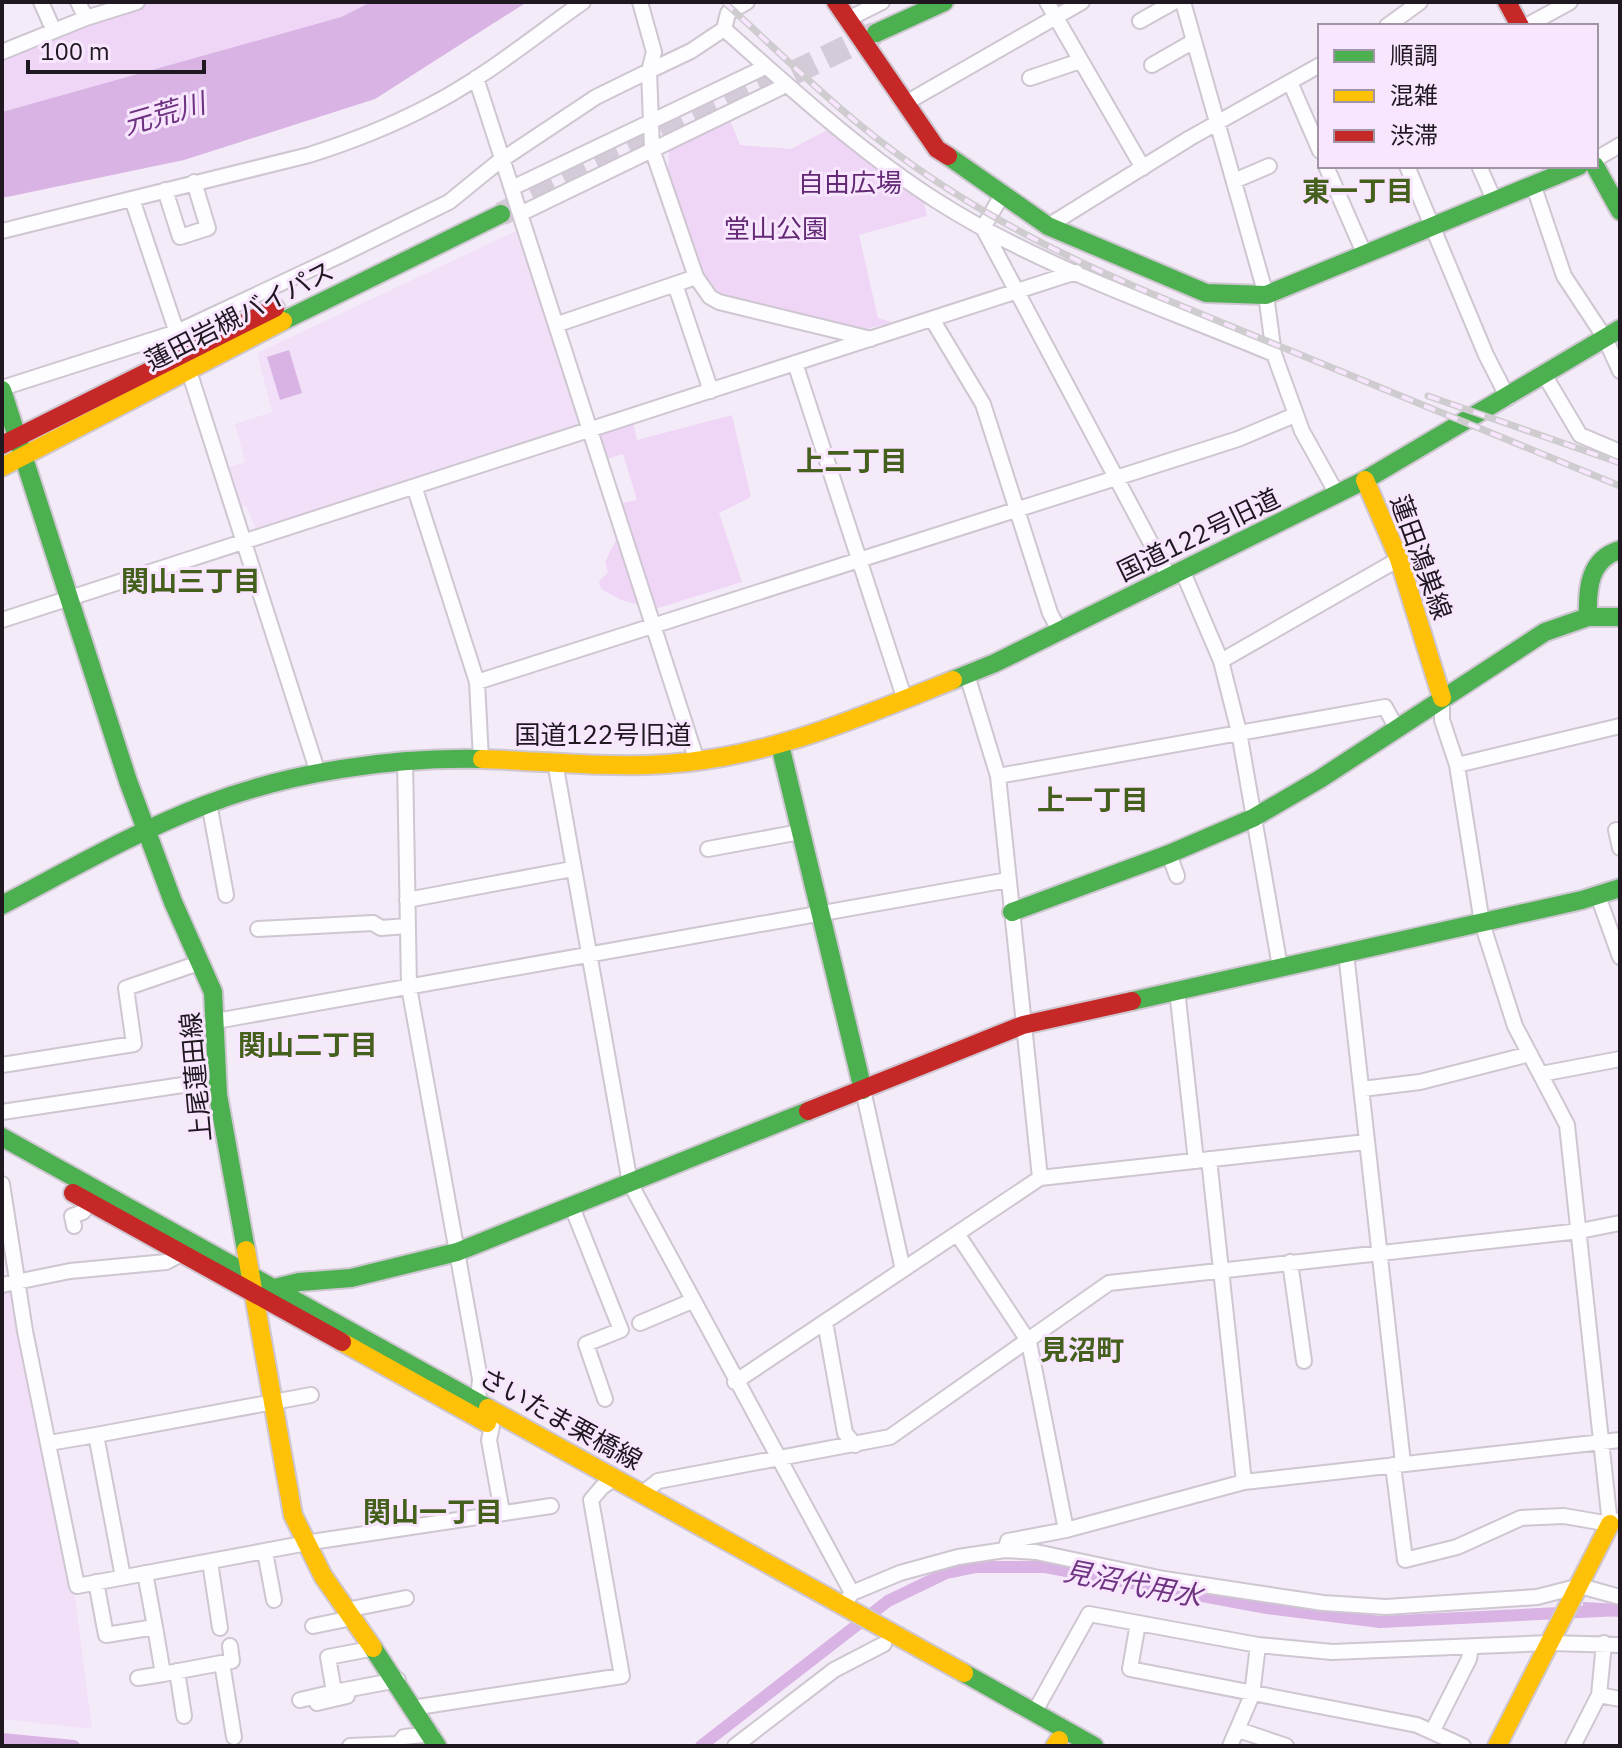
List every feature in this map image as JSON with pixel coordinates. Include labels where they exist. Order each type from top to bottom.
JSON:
[{"type":"main road","points":[[836,2],[937,149],[1048,226],[1206,293],[1266,295],[1574,168]]},
{"type":"main road","points":[[912,2],[873,28],[944,2]]},
{"type":"main road","points":[[1507,2],[1519,24]]},
{"type":"main road","points":[[1596,168],[1620,211]]},
{"type":"main road","name":"蓮田岩槻バイパス","points":[[2,467],[14,446],[498,209]]},
{"type":"main road","name":"蓮田鴻巣線","points":[[1442,698],[1399,559],[1365,480],[1545,376],[1612,333]]},
{"type":"main road","name":"上尾蓮田線","points":[[2,389],[14,446],[147,829],[213,992],[216,1080],[290,1501],[303,1545],[318,1574],[418,1707],[434,1740]]},
{"type":"main road","name":"国道122号旧道","points":[[2,905],[147,829],[209,803],[318,773],[405,760],[481,759],[643,765],[697,761],[780,745],[829,730],[967,675],[1060,632],[1365,480]]},
{"type":"main road","points":[[1588,617],[1589,590],[1598,564],[1611,551],[1620,550]]},
{"type":"main road","points":[[1012,912],[1169,854],[1253,818],[1545,632],[1588,617],[1620,617]]},
{"type":"main road","points":[[780,745],[863,1090]]},
{"type":"main road","points":[[255,1294],[276,1287],[351,1278],[457,1252],[1023,1025],[1482,923],[1620,888]]},
{"type":"main road","name":"さいたま栗橋線","points":[[2,1137],[478,1401],[608,1482],[643,1493],[846,1608],[880,1637],[1061,1744]]},
{"type":"main road","name":"さいたま栗橋線","points":[[2,1154],[492,1426],[608,1482],[846,1608]]},
{"type":"main road","points":[[1497,1746],[1615,1522]]},
{"type":"main road","name":"さいたま栗橋線","points":[[880,1637],[1094,1746]]},
{"type":"street","points":[[41,2],[54,31]]},
{"type":"street","points":[[78,2],[86,18]]},
{"type":"street","points":[[2,52],[86,18],[137,2]]},
{"type":"street","points":[[2,231],[357,139],[430,106],[476,78],[583,2]]},
{"type":"street","points":[[640,2],[654,52],[649,71],[652,149],[696,277],[710,297],[719,302],[871,339]]},
{"type":"street","points":[[2,389],[177,332],[449,202],[503,160],[596,97],[691,51],[724,29],[728,13],[747,2]]},
{"type":"street","points":[[848,19],[882,2]]},
{"type":"street","points":[[1047,2],[1143,168]]},
{"type":"street","points":[[904,104],[1082,2]]},
{"type":"street","points":[[1140,21],[1174,2]]},
{"type":"street","points":[[1183,2],[1266,295],[1274,354],[1295,415],[1337,494]]},
{"type":"street","points":[[1390,24],[1420,2]]},
{"type":"street","points":[[1530,24],[1570,2]]},
{"type":"street","points":[[724,29],[844,132],[936,201],[983,228],[1076,272],[1274,354]]},
{"type":"street","points":[[1152,65],[1194,41]]},
{"type":"street","points":[[1030,78],[1080,61]]},
{"type":"street","points":[[1048,226],[1217,122],[1318,66]]},
{"type":"street","points":[[512,188],[759,70]]},
{"type":"street","points":[[476,78],[697,761]]},
{"type":"street","points":[[1290,82],[1318,146]]},
{"type":"street","points":[[520,214],[780,88]]},
{"type":"street","points":[[1598,158],[1620,145]]},
{"type":"street","points":[[1234,181],[1269,166]]},
{"type":"street","points":[[1327,168],[1364,253]]},
{"type":"street","points":[[1408,168],[1486,355],[1508,398]]},
{"type":"street","points":[[1480,168],[1494,200]]},
{"type":"street","points":[[165,190],[180,237],[208,228],[194,182]]},
{"type":"street","points":[[1533,184],[1564,276],[1612,333],[1620,371]]},
{"type":"street","points":[[983,228],[1002,195]]},
{"type":"street","points":[[132,199],[318,773]]},
{"type":"street","points":[[983,228],[1116,478],[1176,573],[1221,661],[1239,732],[1280,967]]},
{"type":"street","points":[[2,620],[242,541],[415,489],[1076,272]]},
{"type":"street","points":[[558,324],[696,277]]},
{"type":"street","points":[[675,284],[711,391]]},
{"type":"street","points":[[932,319],[983,404],[1050,613],[1060,632]]},
{"type":"street","points":[[795,363],[905,700]]},
{"type":"street","points":[[1545,376],[1580,435],[1620,452]]},
{"type":"street","points":[[477,682],[1238,439],[1295,415]]},
{"type":"street","points":[[415,489],[477,682],[481,759]]},
{"type":"street","points":[[1221,661],[1399,559]]},
{"type":"street","points":[[967,675],[998,776],[1040,1178]]},
{"type":"street","points":[[1346,953],[1379,1253],[1405,1560],[1457,1547],[1521,1518],[1564,1516],[1615,1522],[1567,1125],[1501,989],[1482,923],[1457,765],[1442,720],[1442,698]]},
{"type":"street","points":[[998,776],[1385,707],[1397,729]]},
{"type":"street","points":[[1457,765],[1620,726]]},
{"type":"street","points":[[405,760],[409,987],[480,1379],[478,1401]]},
{"type":"street","points":[[555,762],[630,1183],[779,1459],[846,1608],[900,1573],[958,1557],[1005,1550],[1036,1552],[1164,1579],[1323,1603],[1386,1607],[1577,1593],[1620,1597]]},
{"type":"street","points":[[209,803],[226,895]]},
{"type":"street","points":[[1616,830],[1620,848]]},
{"type":"street","points":[[708,849],[800,832]]},
{"type":"street","points":[[1169,854],[1177,876]]},
{"type":"street","points":[[407,900],[572,869]]},
{"type":"street","points":[[216,1021],[1008,880]]},
{"type":"street","points":[[1598,896],[1620,957]]},
{"type":"street","points":[[258,929],[373,923],[381,928],[407,926]]},
{"type":"street","points":[[2,1065],[134,1044],[126,988],[199,963]]},
{"type":"street","points":[[1177,990],[1221,1270],[1244,1482]]},
{"type":"street","points":[[1362,1089],[1420,1082],[1530,1054]]},
{"type":"street","points":[[1541,1074],[1620,1059]]},
{"type":"street","points":[[2,1112],[216,1080]]},
{"type":"street","points":[[863,1090],[903,1270]]},
{"type":"street","points":[[735,1382],[1040,1178],[1366,1142]]},
{"type":"street","points":[[2,1184],[9,1283],[49,1443],[77,1586],[303,1545],[551,1506]]},
{"type":"street","points":[[74,1226],[72,1216],[83,1212],[88,1202]]},
{"type":"street","points":[[572,1207],[621,1330],[586,1344],[605,1399]]},
{"type":"street","points":[[643,1493],[658,1481],[890,1437],[1109,1283],[1580,1231],[1620,1223]]},
{"type":"street","points":[[958,1235],[1029,1342],[1066,1530]]},
{"type":"street","points":[[9,1283],[70,1271],[166,1262],[181,1254]]},
{"type":"street","points":[[1290,1262],[1304,1361]]},
{"type":"street","points":[[640,1323],[692,1301]]},
{"type":"street","points":[[825,1322],[845,1433],[855,1445]]},
{"type":"street","points":[[49,1443],[311,1395]]},
{"type":"street","points":[[492,1426],[489,1440],[502,1512]]},
{"type":"street","points":[[96,1435],[123,1577]]},
{"type":"street","points":[[1005,1550],[1008,1541],[1066,1530],[1244,1482],[1620,1440]]},
{"type":"street","points":[[418,1707],[622,1676],[591,1500],[608,1482]]},
{"type":"street","points":[[265,1552],[274,1600]]},
{"type":"street","points":[[210,1562],[220,1628]]},
{"type":"street","points":[[145,1573],[155,1627],[184,1716]]},
{"type":"street","points":[[96,1582],[106,1635],[155,1627]]},
{"type":"street","points":[[313,1626],[406,1598]]},
{"type":"street","points":[[1034,1713],[1089,1614],[1258,1645],[1332,1652],[1550,1643],[1620,1645]]},
{"type":"street","points":[[1138,1623],[1130,1669],[1433,1730],[1463,1746]]},
{"type":"street","points":[[744,1744],[834,1670],[880,1637]]},
{"type":"street","points":[[1576,1745],[1599,1695],[1604,1643]]},
{"type":"street","points":[[1230,1746],[1252,1695],[1258,1645]]},
{"type":"street","points":[[138,1678],[232,1661],[230,1646]]},
{"type":"street","points":[[334,1692],[328,1657],[375,1648]]},
{"type":"street","points":[[1433,1730],[1469,1659],[1471,1648]]},
{"type":"street","points":[[222,1663],[234,1737]]},
{"type":"street","points":[[300,1700],[400,1683]]},
{"type":"street","points":[[317,1703],[400,1683]]},
{"type":"street","points":[[1599,1695],[1620,1699]]},
{"type":"street","points":[[1239,1730],[1286,1746]]},
{"type":"street","points":[[350,1746],[398,1744],[404,1737],[434,1740]]},
{"type":"shaded area","points":[[520,229],[583,424],[256,530],[246,506],[237,508],[225,468],[245,462],[235,424],[272,412],[257,353]]},
{"type":"shaded area","points":[[13,1287],[75,1597],[92,1729],[2,1719],[2,1290]]},
{"type":"green space","points":[[153,2],[371,2],[341,17],[2,112],[2,58],[102,18]]},
{"type":"green space","name":"堂山公園","points":[[730,120],[740,145],[791,149],[831,128],[922,194],[927,216],[859,235],[878,318],[892,322],[863,330],[719,298],[705,284],[668,173],[669,149]]},
{"type":"green space","points":[[732,415],[751,497],[719,513],[742,582],[655,609],[621,600],[601,589],[599,581],[608,573],[605,562],[624,524],[618,504],[637,500],[623,454],[603,460],[597,433],[633,422],[637,440]]},
{"type":"water","name":"元荒川","points":[[371,2],[527,2],[375,99],[184,160],[2,198],[2,112],[341,17]]},
{"type":"water","points":[[289,350],[302,393],[280,400],[267,357]]},
{"type":"water","points":[[1583,1602],[1620,1604],[1620,1617],[1583,1614]]},
{"type":"waterway","name":"見沼代用水","points":[[701,1746],[888,1601],[946,1573],[975,1567],[1045,1567],[1267,1608],[1380,1622],[1620,1610]]},
{"type":"waterway","name":"見沼代用水","points":[[2,1739],[74,1746]]},
{"type":"tunnel","points":[[501,214],[876,33]]},
{"type":"railway","points":[[724,2],[865,129],[931,178],[1038,241],[1150,293],[1620,486]]},
{"type":"railway","points":[[1428,396],[1620,463]]},
{"type":"traffic: fast","points":[[876,33],[944,2]]},
{"type":"traffic: fast","points":[[948,156],[1048,226],[1206,293],[1266,295],[1574,168]]},
{"type":"traffic: fast","points":[[1596,168],[1620,211]]},
{"type":"traffic: fast","points":[[283,321],[501,214]]},
{"type":"traffic: fast","points":[[953,680],[995,663],[1365,480],[1620,329]]},
{"type":"traffic: fast","points":[[2,390],[128,781],[173,902],[213,992],[218,1095],[246,1250]]},
{"type":"traffic: fast","points":[[1588,617],[1592,576],[1602,560],[1620,550]]},
{"type":"traffic: fast","points":[[1012,912],[1169,854],[1253,818],[1320,779],[1545,632],[1588,617],[1620,617]]},
{"type":"traffic: fast","points":[[780,745],[863,1090]]},
{"type":"traffic: fast","points":[[2,905],[153,827],[237,793],[306,775],[377,764],[482,759]]},
{"type":"traffic: fast","points":[[1132,1001],[1582,900],[1620,888]]},
{"type":"traffic: fast","points":[[262,1291],[299,1282],[351,1278],[457,1252],[808,1111]]},
{"type":"traffic: fast","points":[[2,1137],[488,1408]]},
{"type":"traffic: fast","points":[[373,1648],[437,1746]]},
{"type":"traffic: fast","points":[[964,1673],[1094,1746]]},
{"type":"traffic: slow","points":[[2,467],[283,321]]},
{"type":"traffic: slow","points":[[1365,480],[1399,559],[1442,698]]},
{"type":"traffic: slow","points":[[482,759],[620,765],[666,764],[740,754],[812,734],[953,680]]},
{"type":"traffic: slow","points":[[246,1250],[293,1515],[323,1576],[373,1648]]},
{"type":"traffic: slow","points":[[342,1342],[487,1423]]},
{"type":"traffic: slow","points":[[488,1408],[964,1673]]},
{"type":"traffic: slow","points":[[1497,1746],[1610,1524]]},
{"type":"traffic: slow","points":[[1055,1746],[1059,1740]]},
{"type":"traffic: jam","points":[[836,2],[937,149],[948,156]]},
{"type":"traffic: jam","points":[[1507,2],[1519,24]]},
{"type":"traffic: jam","points":[[2,445],[275,308]]},
{"type":"traffic: jam","points":[[808,1111],[1023,1025],[1132,1001]]},
{"type":"traffic: jam","points":[[73,1193],[342,1342]]},
{"type":"district","name":"東一丁目","points":[[1358,190]]},
{"type":"district","name":"上二丁目","points":[[852,460]]},
{"type":"district","name":"関山三丁目","points":[[191,580]]},
{"type":"district","name":"上一丁目","points":[[1093,799]]},
{"type":"district","name":"関山二丁目","points":[[308,1044]]},
{"type":"district","name":"見沼町","points":[[1082,1349]]},
{"type":"district","name":"関山一丁目","points":[[433,1511]]},
{"type":"park label","name":"自由広場","points":[[850,182]]}]
